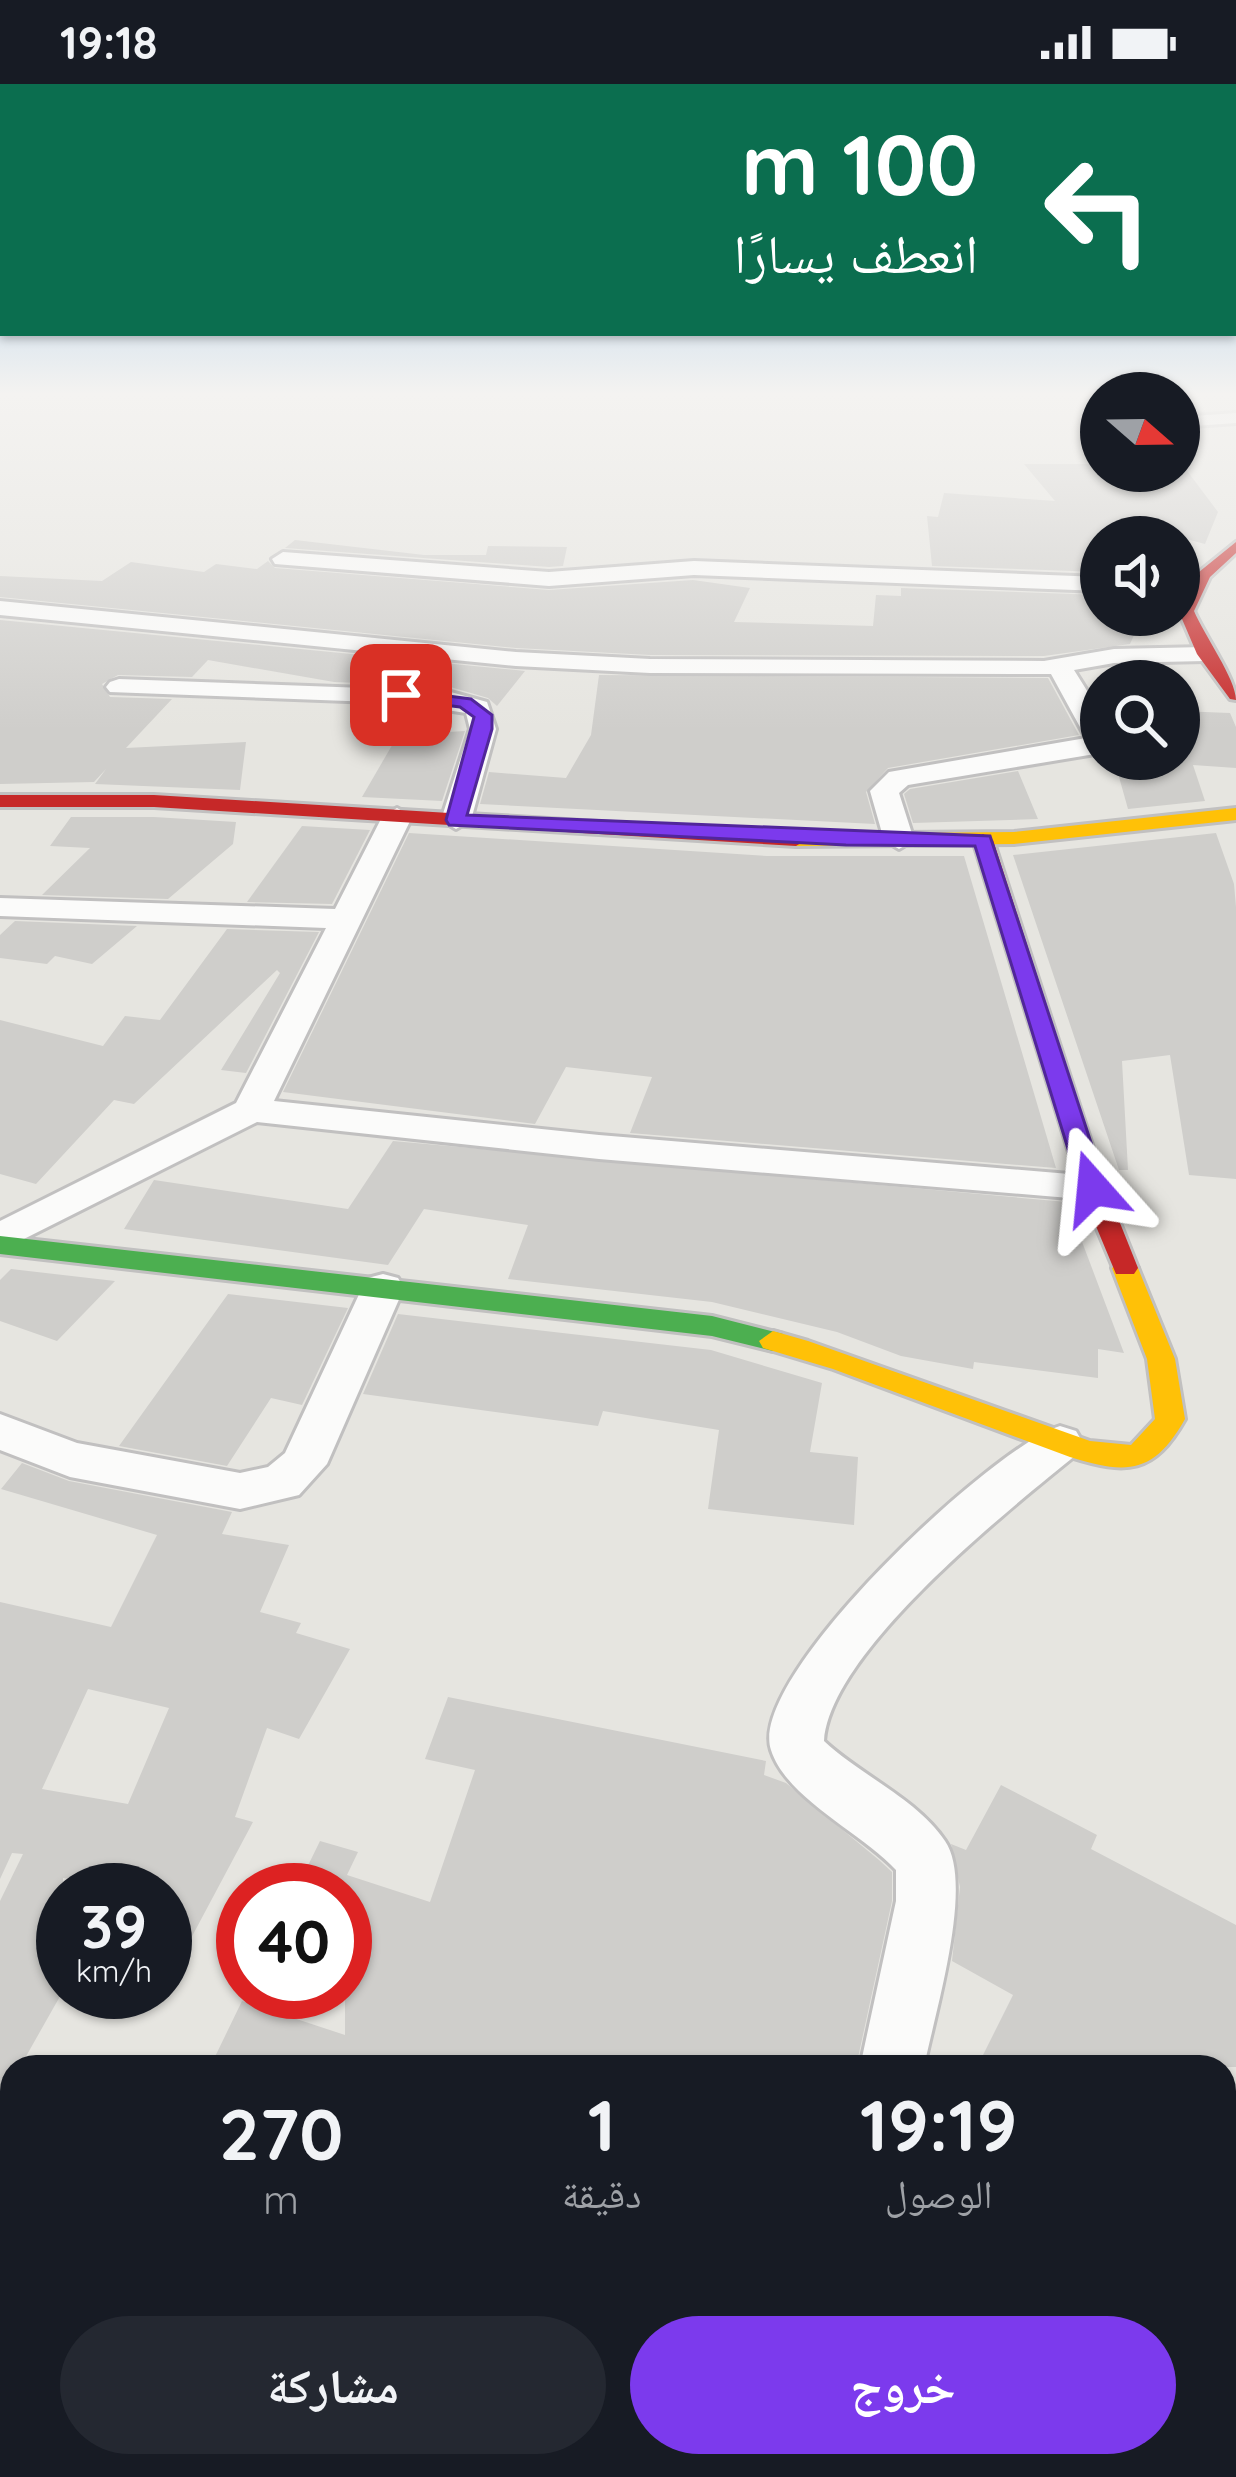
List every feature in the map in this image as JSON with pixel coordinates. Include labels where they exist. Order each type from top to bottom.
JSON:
[{"type":"street","points":[[1200,577],[1236,545]]},
{"type":"street","points":[[283,560],[549,579],[694,568],[1080,583]]},
{"type":"street","points":[[0,608],[418,652],[650,666],[1059,666],[1114,656],[1205,654]]},
{"type":"street","points":[[1197,636],[1236,695]]},
{"type":"street","points":[[899,840],[884,791],[899,778],[1066,754],[1099,740],[1099,731],[1059,666]]},
{"type":"street","points":[[119,687],[401,695],[447,699],[478,708],[483,729],[456,820]]},
{"type":"street","points":[[0,801],[85,796],[184,799],[397,817],[899,840],[983,840],[1236,814]]},
{"type":"street","points":[[251,1110],[397,817]]},
{"type":"street","points":[[0,1241],[712,1326],[768,1337],[1105,1456],[1132,1456],[1152,1448],[1170,1419],[1168,1383],[1093,1188],[983,840]]},
{"type":"street","points":[[0,907],[347,919]]},
{"type":"street","points":[[0,1241],[251,1110],[599,1147],[1093,1188]]},
{"type":"street","points":[[0,1432],[70,1459],[240,1491],[283,1482],[303,1464],[383,1288]]},
{"type":"street","points":[[894,2055],[926,1901],[925,1860],[884,1818],[805,1762],[794,1743],[797,1717],[829,1665],[909,1569],[1060,1443]]},
{"type":"building","points":[[941,507],[1214,507],[1218,512],[1205,544],[1200,543],[1200,516],[1080,516],[1080,571],[932,566],[927,516],[938,517]]},
{"type":"building","points":[[295,540],[424,555],[486,555],[488,546],[567,547],[563,566],[549,567],[285,548]]},
{"type":"building","points":[[268,561],[275,568],[549,590],[693,580],[750,588],[734,622],[873,626],[876,595],[901,596],[901,588],[1080,594],[1080,636],[1134,636],[1130,644],[1044,656],[650,655],[516,648],[0,597],[0,576],[102,581],[131,562],[204,572],[216,564],[257,569]]},
{"type":"building","points":[[0,620],[525,671],[497,706],[488,698],[447,686],[334,682],[208,660],[192,677],[118,675],[102,684],[110,697],[172,699],[126,748],[246,742],[240,790],[95,784],[106,769],[94,782],[0,784]]},
{"type":"building","points":[[599,675],[1048,678],[1079,735],[888,768],[866,792],[875,824],[480,804],[489,772],[566,778],[591,735]]},
{"type":"building","points":[[1200,712],[1230,713],[1236,727],[1236,768],[1200,765]]},
{"type":"building","points":[[465,731],[442,801],[362,797],[398,735]]},
{"type":"building","points":[[1018,771],[1038,819],[913,823],[904,794],[910,789]]},
{"type":"building","points":[[1120,780],[1198,780],[1205,801],[1128,809]]},
{"type":"building","points":[[71,817],[236,822],[233,844],[168,899],[42,895],[90,848],[50,846]]},
{"type":"building","points":[[302,826],[370,830],[332,904],[247,902]]},
{"type":"building","points":[[409,833],[767,856],[964,856],[1056,1168],[630,1133],[652,1077],[566,1067],[535,1124],[283,1092]]},
{"type":"building","points":[[1216,833],[1234,884],[1236,907],[1236,1179],[1189,1175],[1170,1055],[1122,1061],[1128,1170],[1119,1170],[1013,855]]},
{"type":"building","points":[[15,921],[137,926],[92,964],[55,956],[47,964],[0,958],[0,935]]},
{"type":"building","points":[[227,929],[319,932],[246,1073],[221,1070],[280,973],[277,970],[134,1104],[114,1100],[36,1184],[0,1174],[0,1020],[103,1046],[125,1016],[160,1020]]},
{"type":"building","points":[[393,1141],[1067,1202],[1124,1353],[1098,1349],[1098,1378],[974,1362],[973,1369],[901,1356],[837,1332],[712,1302],[508,1279],[528,1225],[424,1209],[388,1265],[124,1229],[154,1180],[348,1209]]},
{"type":"building","points":[[11,1269],[115,1281],[57,1341],[0,1321],[0,1280]]},
{"type":"building","points":[[228,1294],[348,1308],[302,1405],[271,1398],[227,1466],[119,1446]]},
{"type":"building","points":[[398,1314],[711,1350],[822,1383],[810,1452],[858,1457],[854,1525],[708,1509],[719,1430],[603,1411],[598,1426],[363,1394]]},
{"type":"building","points":[[22,1463],[69,1481],[232,1512],[222,1534],[289,1545],[260,1612],[301,1623],[296,1633],[350,1649],[299,1739],[267,1728],[235,1817],[253,1822],[231,1863],[216,1863],[216,1891],[192,1936],[192,1863],[36,1863],[36,2019],[47,2019],[27,2055],[0,2055],[0,1901],[23,1854],[12,1853],[0,1879],[0,1602],[111,1627],[157,1535],[1,1489]],"holes":[[[88,1689],[169,1708],[128,1804],[42,1789]]]},
{"type":"building","points":[[448,1697],[766,1761],[764,1775],[786,1783],[892,1872],[892,1901],[859,2055],[216,2055],[233,2019],[297,2019],[345,2035],[345,2019],[372,2019],[372,1883],[430,1902],[475,1770],[425,1759]]},
{"type":"building","points":[[1001,1785],[1097,1835],[1091,1849],[1236,1925],[1236,2055],[983,2055],[1013,1995],[952,1961],[960,1887],[951,1844],[966,1850]]},
{"type":"building","points":[[320,1841],[358,1852],[353,1863],[309,1863]]},
{"type":"traffic: fast","points":[[0,1245],[712,1326],[773,1341]]},
{"type":"traffic: slow","points":[[796,840],[1014,838],[1236,814]]},
{"type":"traffic: slow","points":[[773,1341],[1080,1449],[1111,1457],[1132,1456],[1151,1447],[1170,1419],[1161,1359],[1125,1268]]},
{"type":"traffic: jam","points":[[1236,546],[1204,575],[1186,611],[1205,654],[1236,695]]},
{"type":"traffic: jam","points":[[0,801],[154,801],[796,840]]},
{"type":"traffic: jam","points":[[983,840],[1093,1188],[1125,1268]]},
{"type":"route","points":[[401,695],[465,703],[483,715],[456,820],[846,840],[983,840],[1093,1188]]}]
